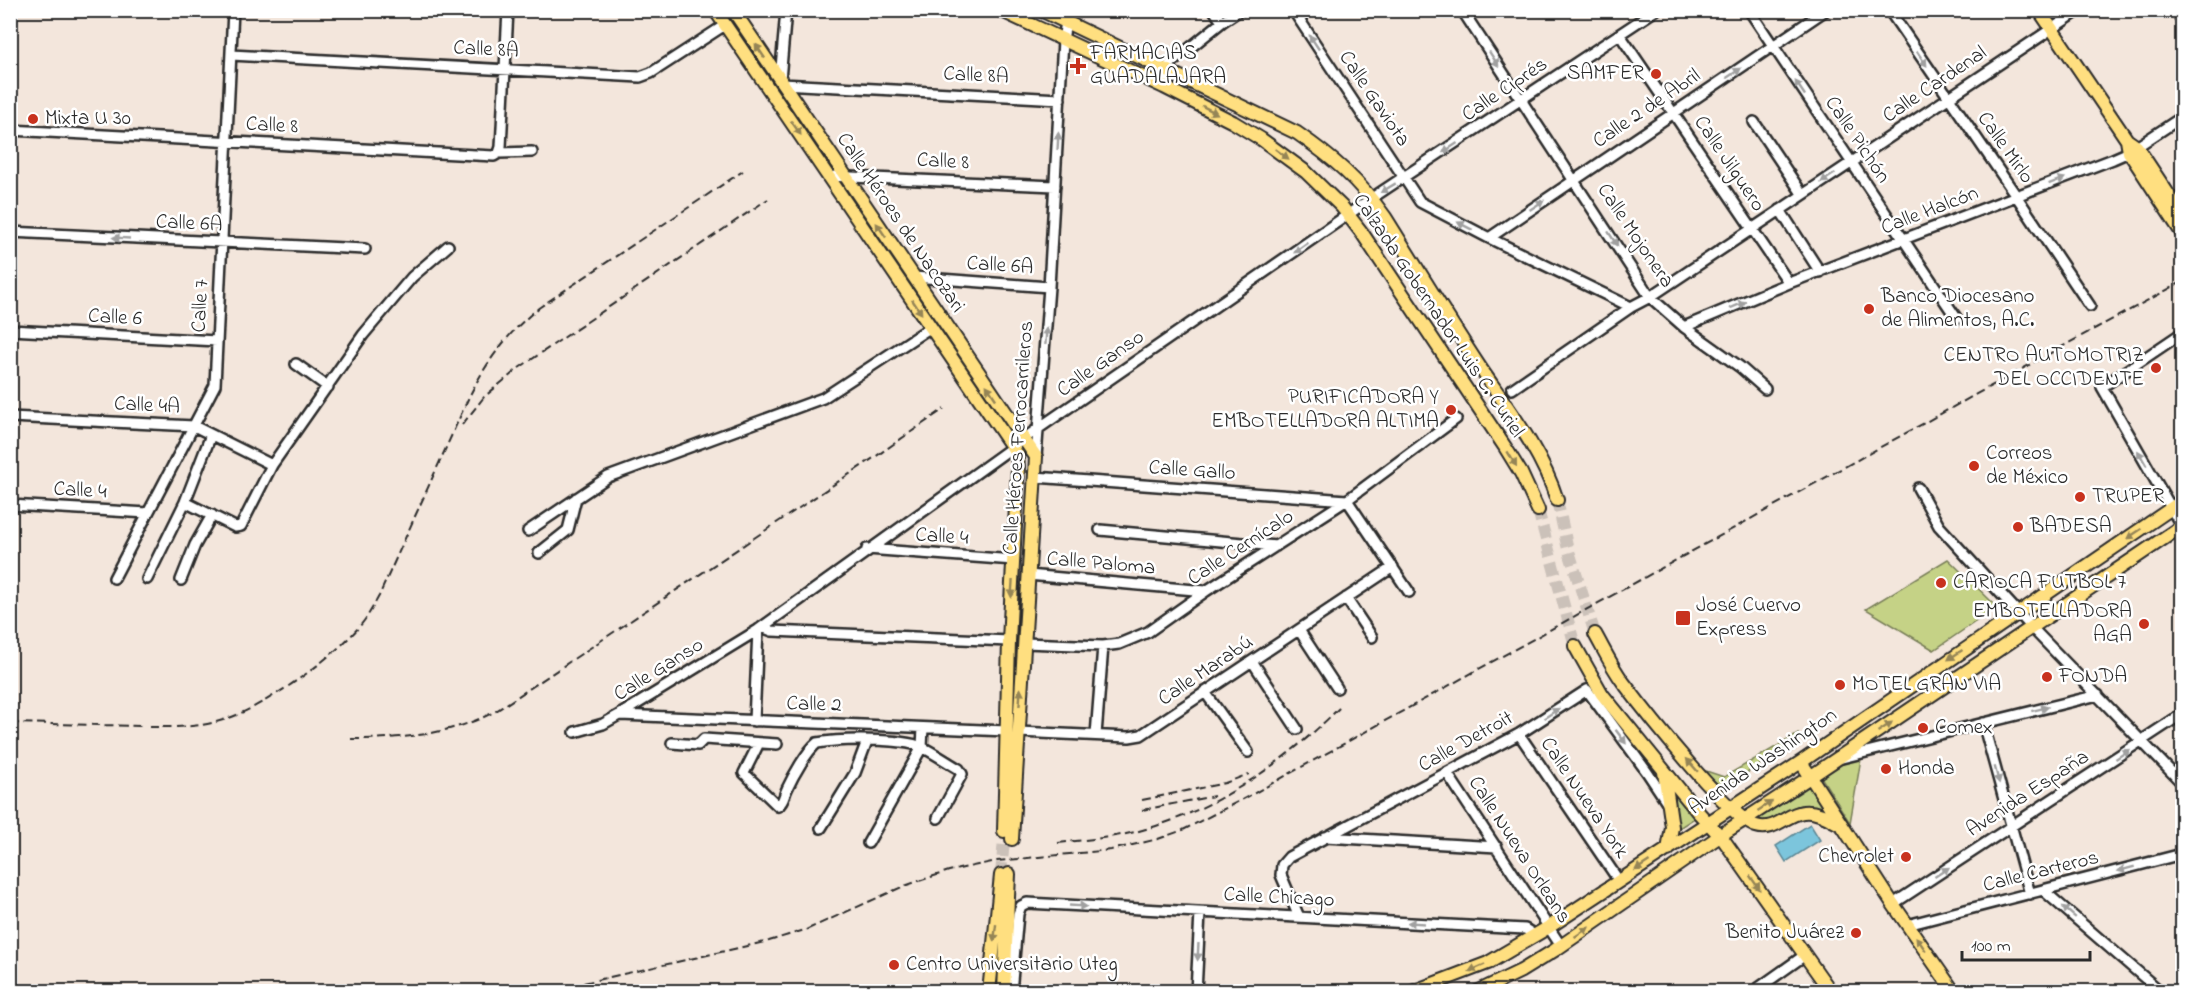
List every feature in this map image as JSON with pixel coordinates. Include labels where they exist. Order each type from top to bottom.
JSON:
[{"type":"main road","name":"Calle Héroes de Nacozari","points":[[715,10],[931,327],[1018,444],[1036,457]]},
{"type":"main road","name":"Calle Héroes de Nacozari","points":[[733,10],[913,277],[1018,444]]},
{"type":"main road","name":"Calzada Gobernador Luis C. Curiel","points":[[1000,10],[1164,87],[1261,139],[1306,172],[1349,215],[1505,447],[1521,473],[1538,510]]},
{"type":"main road","name":"Calzada Gobernador Luis C. Curiel","points":[[1041,10],[1067,16],[1165,68],[1297,133],[1347,170],[1372,198],[1542,462],[1557,500]]},
{"type":"main road","points":[[2039,10],[2131,146],[2182,215]]},
{"type":"main road","points":[[2131,146],[2182,234]]},
{"type":"main road","name":"Calle Héroes Ferrocarrileros","points":[[1008,839],[1012,732],[1009,641],[1018,444]]},
{"type":"main road","name":"Calle Héroes Ferrocarrileros","points":[[1012,732],[1024,643],[1036,457]]},
{"type":"main road","name":"Avenida Washington","points":[[1412,992],[1488,963],[1549,927],[1801,762],[2182,501]]},
{"type":"main road","name":"Avenida Washington","points":[[1477,992],[1521,971],[1561,946],[2182,527]]},
{"type":"main road","points":[[1595,634],[1622,680],[1671,741],[1731,808],[1745,820],[1754,826],[1763,828],[1772,826],[1793,814],[1811,812],[1841,825]]},
{"type":"main road","points":[[1575,646],[1602,694],[1664,771],[1721,836],[1831,992]]},
{"type":"main road","points":[[1801,762],[1893,904],[1954,992]]},
{"type":"main road","points":[[1664,771],[1672,827],[1668,850]]},
{"type":"main road","points":[[989,992],[1005,874],[1004,992]]},
{"type":"street","name":"Calle 7","points":[[114,579],[215,386],[233,10]]},
{"type":"street","points":[[499,153],[508,10]]},
{"type":"street","points":[[781,82],[786,10]]},
{"type":"street","points":[[1214,10],[1222,22]]},
{"type":"street","points":[[1164,87],[1165,68],[1240,10]]},
{"type":"street","name":"Calle Gaviota","points":[[1293,10],[1420,202],[1631,307]]},
{"type":"street","name":"Calle Mojonera","points":[[1462,10],[1650,297],[1684,327],[1721,353],[1765,389]]},
{"type":"street","name":"Calle Ciprés","points":[[1372,198],[1656,10]]},
{"type":"street","name":"Calle Pichón","points":[[1749,10],[1957,319]]},
{"type":"street","name":"Calle 2 de Abril","points":[[1489,238],[1826,10]]},
{"type":"street","name":"Calle Mirlo","points":[[1889,10],[2090,306]]},
{"type":"street","name":"Calle Cardenal","points":[[1512,389],[1631,307],[1650,297],[2080,10]]},
{"type":"street","points":[[2176,10],[2182,21]]},
{"type":"street","name":"Calle Héroes Ferrocarrileros","points":[[1036,457],[1049,287],[1063,40],[1067,16]]},
{"type":"street","name":"Calle 8A","points":[[231,55],[644,76],[725,25]]},
{"type":"street","name":"Calle Jilguero","points":[[1620,35],[1789,283]]},
{"type":"street","name":"Calle 8A","points":[[781,82],[1060,99]]},
{"type":"street","name":"Calle Halcón","points":[[1684,327],[1789,283],[2017,197],[2131,146],[2182,117]]},
{"type":"street","points":[[1754,122],[1803,195]]},
{"type":"street","name":"Calle 8","points":[[10,130],[494,156],[499,153],[532,152]]},
{"type":"street","name":"Calle 8","points":[[828,176],[1055,186]]},
{"type":"street","name":"Calle Ganso","points":[[575,732],[603,724],[760,628],[867,549],[1039,428],[1372,198]]},
{"type":"street","points":[[1780,210],[1820,272]]},
{"type":"street","name":"Calle 6A","points":[[10,232],[222,244],[365,249]]},
{"type":"street","points":[[185,502],[234,527],[241,526],[272,465],[363,335],[412,277],[448,246]]},
{"type":"street","name":"Calle 6A","points":[[913,277],[1049,287]]},
{"type":"street","points":[[528,531],[608,477],[823,398],[931,327]]},
{"type":"street","name":"Calle 6","points":[[10,330],[217,341]]},
{"type":"street","points":[[2182,333],[2102,387],[2182,527]]},
{"type":"street","points":[[296,364],[328,387]]},
{"type":"street","name":"Calle 4A","points":[[10,417],[194,426],[272,465]]},
{"type":"street","name":"Calle Cernícalo","points":[[1024,643],[1103,646],[1119,644],[1148,632],[1206,591],[1347,500],[1456,419]]},
{"type":"street","points":[[147,579],[185,502],[210,435]]},
{"type":"street","name":"Calle Gallo","points":[[1035,477],[1347,500]]},
{"type":"street","points":[[1917,488],[1939,526],[2182,783]]},
{"type":"street","points":[[539,553],[568,530],[576,498]]},
{"type":"street","points":[[1347,500],[1409,592]]},
{"type":"street","name":"Calle 4","points":[[10,505],[148,513]]},
{"type":"street","points":[[181,580],[195,545],[212,515]]},
{"type":"street","points":[[1100,530],[1276,546]]},
{"type":"street","name":"Calle 4","points":[[867,549],[1014,560]]},
{"type":"street","name":"Calle Marabú","points":[[1012,732],[1141,735],[1393,567]]},
{"type":"street","name":"Calle Paloma","points":[[1028,575],[1206,591]]},
{"type":"street","points":[[1346,598],[1372,638]]},
{"type":"street","points":[[754,721],[760,628],[772,631],[1009,641]]},
{"type":"street","points":[[1299,630],[1337,688]]},
{"type":"street","points":[[1096,735],[1103,646]]},
{"type":"street","points":[[1252,661],[1297,729]]},
{"type":"street","name":"Calle Detroit","points":[[1299,917],[1281,875],[1282,865],[1289,857],[1519,734],[1587,690],[1671,809]]},
{"type":"street","points":[[1205,692],[1248,752]]},
{"type":"street","points":[[1836,760],[2098,695]]},
{"type":"street","name":"Avenida España","points":[[1893,904],[2182,714]]},
{"type":"street","name":"Calle 2","points":[[619,715],[1012,732]]},
{"type":"street","points":[[1983,723],[2030,894]]},
{"type":"street","points":[[868,843],[922,747],[923,728]]},
{"type":"street","name":"Calle Nueva York","points":[[1519,734],[1619,881]]},
{"type":"street","points":[[672,743],[698,745],[704,739],[777,744]]},
{"type":"street","points":[[821,828],[855,773],[867,741]]},
{"type":"street","points":[[759,743],[744,773],[778,806],[782,804],[787,789],[815,744],[867,741],[908,743],[922,747],[959,769],[962,774],[938,818]]},
{"type":"street","name":"Calle Nueva Orleans","points":[[1447,773],[1561,946]]},
{"type":"street","points":[[1325,837],[1497,848]]},
{"type":"street","name":"Calle Carteros","points":[[1907,925],[2182,854]]},
{"type":"street","points":[[2044,891],[2160,992]]},
{"type":"street","name":"Calle Chicago","points":[[1011,992],[1018,914],[1021,906],[1027,903],[1525,929],[1535,935]]},
{"type":"street","points":[[1196,992],[1200,913]]},
{"type":"street","points":[[1753,992],[1805,955]]},
{"type":"green space","name":"CARIOCA FUTBOL 7","points":[[1948,559],[1997,607],[1934,650],[1866,609]]},
{"type":"green space","points":[[1798,734],[1794,743],[1723,788],[1700,769],[1724,777]]},
{"type":"green space","points":[[1861,759],[1850,823],[1821,777],[1846,762]]},
{"type":"green space","points":[[1808,783],[1825,809],[1801,805],[1767,821],[1753,819]]},
{"type":"green space","points":[[1675,792],[1694,815],[1693,819],[1676,830],[1677,813],[1672,795]]},
{"type":"water","points":[[1810,824],[1820,840],[1786,862],[1776,846]]},
{"type":"tunnel","points":[[1557,500],[1567,545],[1595,634]]},
{"type":"tunnel","points":[[1538,510],[1575,646]]},
{"type":"tunnel","points":[[1001,875],[1004,839]]},
{"type":"railway","points":[[149,727],[204,724],[239,714],[276,694],[314,668],[347,640],[365,620],[379,596],[468,399],[490,360],[508,337],[540,307],[743,171]]},
{"type":"railway","points":[[462,425],[484,397],[519,368],[768,199]]},
{"type":"railway","points":[[544,992],[769,941],[808,929],[904,886],[949,871],[997,861],[1111,850],[1158,839],[1183,830],[1251,795],[2182,282]]},
{"type":"railway","points":[[351,739],[425,734],[461,726],[496,711],[944,409]]},
{"type":"railway","points":[[1058,843],[1135,832],[1193,812],[1247,783],[1297,746],[1342,705]]},
{"type":"railway","points":[[10,723],[141,726]]},
{"type":"railway","points":[[1142,800],[1225,783],[1249,774]]},
{"type":"railway","points":[[1142,810],[1214,796]]},
{"type":"place","name":"FARMACIAS GUADALAJARA","points":[[1078,66]]},
{"type":"place","name":"SAMFER","points":[[1656,74]]},
{"type":"place","name":"Mixta U 30","points":[[33,119]]},
{"type":"place","name":"Banco Diocesano de Alimentos, A.C.","points":[[1869,309]]},
{"type":"place","name":"CENTRO AUTOMOTRIZ DEL OCCIDENTE","points":[[2156,368]]},
{"type":"place","name":"PURIFICADORA Y EMBOTELLADORA ALTIMA","points":[[1451,410]]},
{"type":"place","name":"Correos de México","points":[[1974,466]]},
{"type":"place","name":"TRUPER","points":[[2080,497]]},
{"type":"place","name":"BADESA","points":[[2018,527]]},
{"type":"place","name":"CARIOCA FUTBOL 7","points":[[1941,583]]},
{"type":"place","name":"José Cuervo Express","points":[[1683,618]]},
{"type":"place","name":"EMBOTELLADORA AGA","points":[[2144,624]]},
{"type":"place","name":"FONDA","points":[[2047,677]]},
{"type":"place","name":"MOTEL GRAN VIA","points":[[1840,685]]},
{"type":"place","name":"Comex","points":[[1923,728]]},
{"type":"place","name":"Honda","points":[[1886,769]]},
{"type":"place","name":"Chevrolet","points":[[1906,857]]},
{"type":"place","name":"Benito Juárez","points":[[1856,933]]},
{"type":"place","name":"Centro Universitario Uteg","points":[[894,965]]}]
